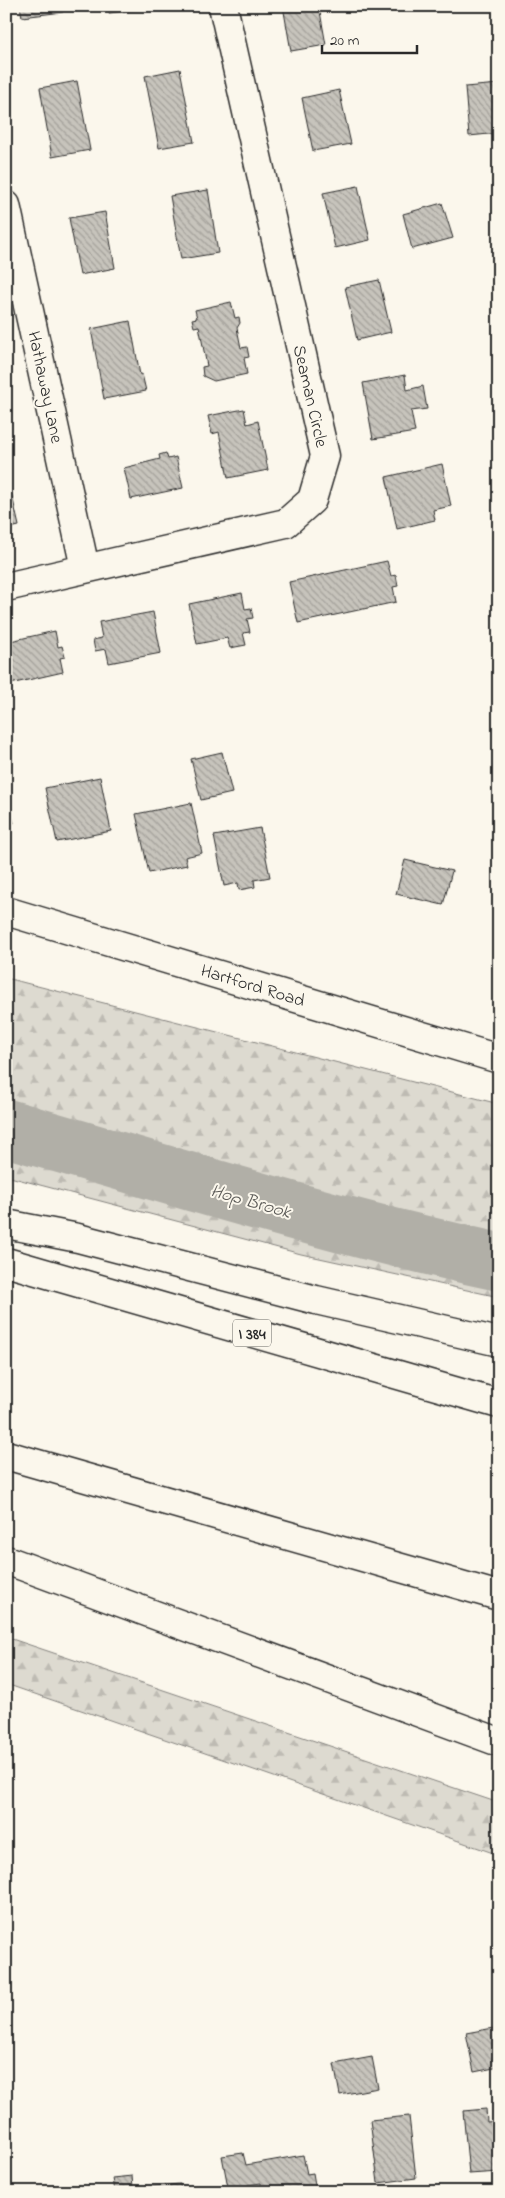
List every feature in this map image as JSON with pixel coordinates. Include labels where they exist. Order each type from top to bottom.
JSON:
[{"type":"main road","name":"Seaman Circle","points":[[6,587],[286,523],[312,500],[325,456],[223,6]]},
{"type":"main road","name":"Hathaway Lane","points":[[6,205],[86,568]]},
{"type":"main road","name":"Hartford Road","points":[[6,910],[499,1059]]},
{"type":"main road","points":[[6,1224],[78,1238],[316,1300],[499,1342]]},
{"type":"main road","name":"I 384","points":[[6,1262],[499,1404]]},
{"type":"main road","points":[[6,1455],[499,1596]]},
{"type":"main road","points":[[6,1560],[499,1742]]},
{"type":"green space","points":[[6,978],[499,1104],[499,1297],[301,1254],[6,1176]]},
{"type":"green space","points":[[6,1637],[499,1803],[499,1855],[6,1684]]},
{"type":"building","points":[[20,6],[62,6],[63,12],[22,17]]},
{"type":"building","points":[[108,6],[161,6],[161,7],[109,13]]},
{"type":"building","points":[[283,6],[319,6],[326,45],[291,51]]},
{"type":"building","points":[[180,69],[194,142],[159,148],[145,76]]},
{"type":"building","points":[[77,81],[90,150],[52,157],[40,88]]},
{"type":"building","points":[[499,84],[499,133],[469,136],[465,87]]},
{"type":"building","points":[[339,90],[351,144],[313,151],[302,98]]},
{"type":"building","points":[[358,186],[370,240],[335,248],[323,193]]},
{"type":"building","points":[[208,190],[218,253],[181,259],[170,196]]},
{"type":"building","points":[[442,203],[453,238],[412,249],[403,214]]},
{"type":"building","points":[[105,212],[115,268],[80,275],[69,218]]},
{"type":"building","points":[[499,261],[499,286],[493,262]]},
{"type":"building","points":[[379,280],[391,332],[357,340],[345,287]]},
{"type":"building","points":[[231,302],[235,318],[239,317],[240,323],[237,328],[241,348],[247,347],[249,357],[244,358],[247,374],[214,381],[203,376],[202,367],[207,366],[199,326],[194,327],[192,319],[197,318],[195,310]]},
{"type":"building","points":[[130,321],[140,375],[142,374],[146,391],[104,399],[91,329]]},
{"type":"building","points":[[405,375],[407,390],[423,386],[427,409],[411,411],[415,432],[373,439],[363,383]]},
{"type":"building","points":[[244,409],[247,424],[258,421],[268,470],[228,478],[219,432],[212,434],[208,416]]},
{"type":"building","points":[[166,453],[168,459],[176,457],[183,488],[131,499],[124,468],[160,459],[159,455]]},
{"type":"building","points":[[442,464],[451,506],[433,510],[435,520],[397,529],[386,477]]},
{"type":"building","points":[[11,491],[19,526],[6,529],[6,492]]},
{"type":"building","points":[[387,561],[391,576],[396,575],[398,586],[393,587],[396,602],[298,623],[289,582]]},
{"type":"building","points":[[242,593],[245,609],[251,608],[253,618],[247,619],[250,632],[243,633],[246,645],[230,648],[227,638],[197,644],[189,604]]},
{"type":"building","points":[[153,612],[161,653],[109,663],[106,649],[95,651],[93,640],[102,638],[99,622]]},
{"type":"building","points":[[55,631],[58,647],[62,646],[65,657],[60,658],[63,672],[6,685],[6,642]]},
{"type":"building","points":[[222,752],[232,793],[201,800],[191,759]]},
{"type":"building","points":[[100,777],[111,831],[57,842],[45,788]]},
{"type":"building","points":[[6,795],[14,823],[6,825]]},
{"type":"building","points":[[191,803],[202,853],[185,857],[187,865],[149,873],[136,814]]},
{"type":"building","points":[[260,828],[270,877],[254,880],[255,887],[239,890],[238,883],[224,886],[214,836]]},
{"type":"building","points":[[405,860],[452,871],[443,905],[396,894]]},
{"type":"building","points":[[499,2027],[499,2067],[474,2072],[466,2033]]},
{"type":"building","points":[[372,2057],[378,2088],[340,2095],[334,2064]]},
{"type":"building","points":[[486,2109],[487,2122],[499,2121],[499,2172],[469,2174],[463,2111]]},
{"type":"building","points":[[409,2116],[416,2178],[378,2183],[370,2120]]},
{"type":"building","points":[[243,2153],[246,2165],[303,2155],[307,2174],[313,2173],[316,2191],[262,2192],[261,2183],[248,2185],[246,2191],[229,2192],[222,2156]]},
{"type":"building","points":[[132,2176],[133,2188],[180,2184],[181,2192],[114,2192],[112,2178]]},
{"type":"waterway","name":"Hop Brook","points":[[6,1128],[313,1216],[499,1262]]}]
